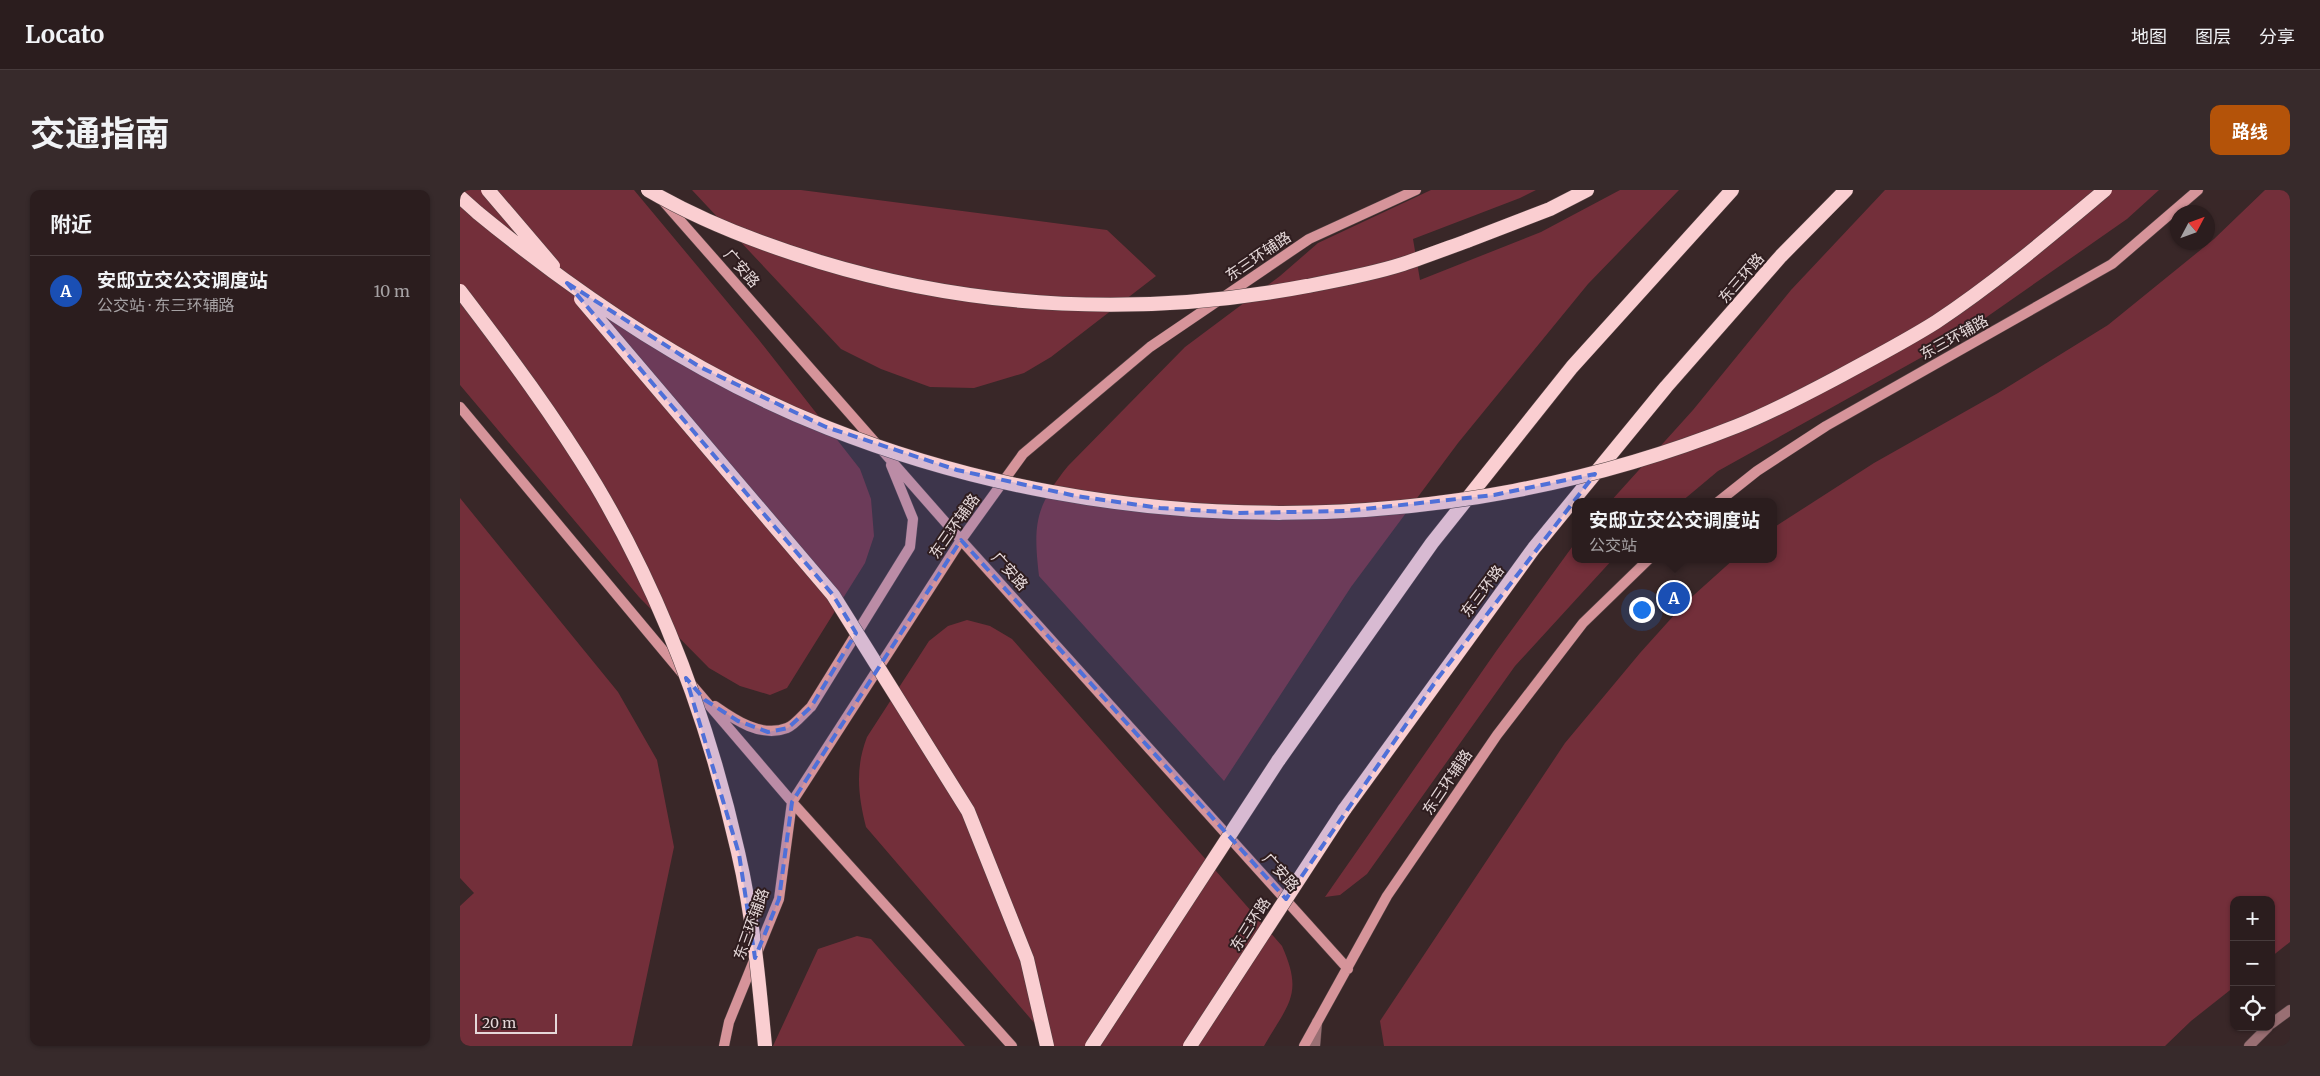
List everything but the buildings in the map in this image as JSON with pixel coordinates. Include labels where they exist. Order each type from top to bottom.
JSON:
[{"type":"highway","points":[[488,190],[833,595],[968,811],[1028,959],[1047,1046]]},
{"type":"highway","points":[[648,190],[678,208],[786,252],[857,274],[938,292],[1030,302],[1080,305],[1163,304],[1236,298],[1336,280],[1382,269],[1467,241],[1550,209],[1586,190]]},
{"type":"highway","points":[[1092,1046],[1278,761],[1432,543],[1560,382],[1732,190]]},
{"type":"highway","name":"东三环路","points":[[1575,498],[1666,387],[1781,256],[1846,190]]},
{"type":"highway","points":[[460,197],[539,263],[589,299],[647,336],[766,401],[826,427],[894,452],[957,470],[1076,496],[1160,508],[1238,513],[1346,511],[1494,495],[1582,477],[1669,451],[1741,425],[1814,390],[1934,323],[1993,281],[2105,190]]},
{"type":"highway","points":[[460,291],[545,405],[596,487],[632,552],[662,614],[703,722],[738,854],[751,920],[765,1046]]},
{"type":"highway","name":"东三环路","points":[[1190,1046],[1344,810],[1534,548],[1572,502]]},
{"type":"main road","name":"广安路","points":[[653,190],[961,540],[1348,969]]},
{"type":"main road","name":"东三环辅路","points":[[724,1046],[730,1022],[779,899],[792,802],[961,540],[1023,454],[1150,347],[1309,239],[1416,190]]},
{"type":"main road","name":"东三环辅路","points":[[1723,498],[1757,471],[1826,426],[2112,264],[2198,190]]},
{"type":"main road","points":[[460,407],[792,802],[1012,1046]]},
{"type":"main road","points":[[705,700],[738,722],[768,732],[788,728],[811,707],[910,547],[913,519],[886,454]]},
{"type":"main road","name":"东三环辅路","points":[[1304,1046],[1387,896],[1497,735],[1583,624],[1645,563]]},
{"type":"street","points":[[2275,1021],[2290,1010]]},
{"type":"street","points":[[1315,1046],[1317,1022]]},
{"type":"street","points":[[2249,1046],[2264,1031]]},
{"type":"highlighted area","points":[[567,283],[700,367],[826,427],[957,470],[1076,496],[1160,508],[1238,513],[1346,511],[1494,495],[1595,474],[1438,678],[1286,899],[961,540],[792,802],[779,899],[755,958],[739,854],[686,678],[705,700],[738,721],[768,732],[788,728],[811,707],[856,633],[833,595]]},
{"type":"shaded area","points":[[460,190],[634,190],[759,340],[860,469],[871,499],[874,536],[865,563],[787,688],[770,695],[740,686],[709,668],[639,597],[460,385]]},
{"type":"shaded area","points":[[692,190],[801,190],[1107,230],[1156,276],[1051,357],[1024,373],[974,388],[930,387],[881,369],[841,349]]},
{"type":"shaded area","points":[[1431,190],[1536,190],[1520,198],[1413,239],[1420,280],[1541,232],[1620,190],[1679,190],[1588,284],[1458,443],[1351,587],[1224,781],[1039,576],[1036,543],[1039,517],[1043,505],[1057,480],[1068,466],[1185,347],[1280,276],[1318,243]]},
{"type":"shaded area","points":[[1885,190],[2159,190],[2127,219],[1958,337],[1718,471],[1686,498],[1614,498],[1693,410],[1791,290]]},
{"type":"shaded area","points":[[2265,190],[2290,190],[2290,942],[2275,954],[2275,896],[2230,896],[2230,990],[2191,1021],[2165,1046],[1384,1046],[1380,1021],[1565,743],[1640,653],[1685,603],[1730,563],[1777,563],[1777,525],[1874,463],[1998,393],[2108,325],[2200,250],[2215,250],[2215,238]]},
{"type":"shaded area","points":[[460,498],[618,692],[657,760],[674,847],[632,1046],[460,1046],[460,906],[474,893],[460,878]]},
{"type":"shaded area","points":[[1572,547],[1572,563],[1609,563],[1515,666],[1367,874],[1340,895],[1325,897],[1497,650]]},
{"type":"shaded area","points":[[967,620],[990,626],[1012,639],[1282,946],[1289,963],[1292,988],[1286,1009],[1264,1046],[1054,1046],[866,827],[861,804],[859,771],[867,737],[929,641],[948,626]]},
{"type":"shaded area","points":[[857,936],[871,939],[965,1046],[773,1046],[818,949]]},
{"type":"place","name":"安邸立交公交调度站","points":[[1674,598]]}]
